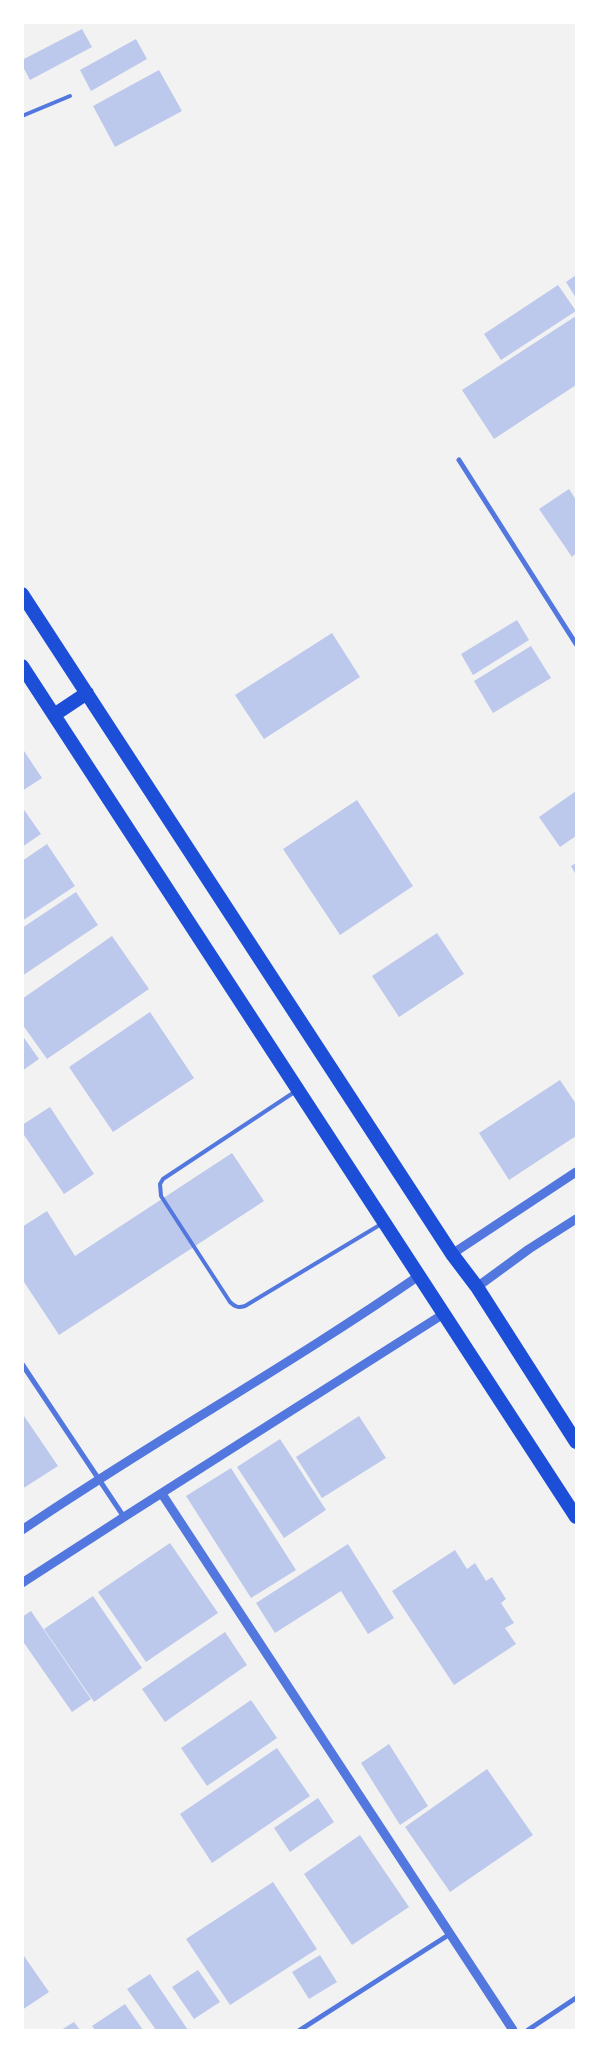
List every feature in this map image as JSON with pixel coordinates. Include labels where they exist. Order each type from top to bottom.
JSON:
[{"type":"highway","points":[[22,594],[452,1254],[477,1287],[576,1442]]},
{"type":"highway","points":[[22,666],[576,1516]]},
{"type":"highway","points":[[54,714],[87,694]]},
{"type":"street","points":[[458,460],[576,644]]},
{"type":"street","points":[[452,1254],[576,1172]]},
{"type":"street","points":[[477,1287],[529,1249],[576,1219]]},
{"type":"street","points":[[22,1530],[97,1479],[351,1323],[420,1275]]},
{"type":"street","points":[[22,1583],[445,1314]]},
{"type":"street","points":[[22,1364],[124,1517]]},
{"type":"street","points":[[162,1494],[514,2030]]},
{"type":"street","points":[[300,2030],[450,1934]]},
{"type":"street","points":[[528,2030],[576,1998]]},
{"type":"lane","points":[[22,116],[70,96]]},
{"type":"lane","points":[[298,1090],[163,1179],[160,1184],[161,1196],[230,1302],[239,1308],[245,1306],[385,1222]]},
{"type":"building","points":[[82,29],[92,47],[30,80],[22,65],[22,60]]},
{"type":"building","points":[[136,39],[147,59],[91,91],[80,70]]},
{"type":"building","points":[[159,70],[182,111],[115,147],[93,106]]},
{"type":"building","points":[[576,275],[576,298],[566,282]]},
{"type":"building","points":[[558,285],[576,311],[501,360],[484,334]]},
{"type":"building","points":[[576,316],[576,385],[494,439],[462,390]]},
{"type":"building","points":[[569,489],[576,500],[576,553],[572,557],[539,509]]},
{"type":"building","points":[[517,620],[529,640],[473,675],[461,654]]},
{"type":"building","points":[[332,633],[360,677],[264,739],[235,695]]},
{"type":"building","points":[[531,646],[551,678],[493,713],[474,681]]},
{"type":"building","points":[[22,748],[42,778],[22,791]]},
{"type":"building","points":[[576,791],[576,836],[560,847],[539,817]]},
{"type":"building","points":[[357,800],[413,886],[340,935],[283,849]]},
{"type":"building","points":[[22,807],[41,834],[22,847]]},
{"type":"building","points":[[47,844],[75,886],[22,921],[22,861]]},
{"type":"building","points":[[576,863],[576,875],[571,866]]},
{"type":"building","points":[[76,892],[98,925],[22,976],[22,928]]},
{"type":"building","points":[[437,933],[464,974],[399,1017],[372,976]]},
{"type":"building","points":[[112,936],[149,989],[47,1059],[22,1024],[22,999]]},
{"type":"building","points":[[150,1012],[194,1078],[113,1132],[69,1067]]},
{"type":"building","points":[[22,1035],[39,1059],[22,1071]]},
{"type":"building","points":[[560,1080],[576,1104],[576,1136],[509,1180],[479,1133]]},
{"type":"building","points":[[50,1107],[94,1174],[64,1194],[22,1132],[22,1125]]},
{"type":"building","points":[[232,1153],[264,1201],[59,1335],[22,1279],[22,1227],[47,1211],[75,1256]]},
{"type":"building","points":[[22,1413],[58,1466],[22,1489]]},
{"type":"building","points":[[359,1416],[386,1458],[322,1498],[296,1457]]},
{"type":"building","points":[[280,1439],[326,1510],[284,1538],[237,1467]]},
{"type":"building","points":[[231,1468],[296,1570],[251,1598],[186,1496]]},
{"type":"building","points":[[170,1543],[218,1613],[146,1662],[98,1592]]},
{"type":"building","points":[[348,1544],[394,1618],[368,1634],[341,1591],[275,1633],[256,1603]]},
{"type":"building","points":[[455,1550],[467,1569],[475,1563],[486,1581],[492,1577],[506,1599],[501,1603],[514,1623],[505,1628],[516,1644],[454,1685],[392,1591]]},
{"type":"building","points":[[93,1596],[142,1668],[94,1702],[44,1629]]},
{"type":"building","points":[[31,1611],[91,1699],[72,1712],[22,1640],[22,1617]]},
{"type":"building","points":[[225,1632],[247,1665],[165,1722],[142,1689]]},
{"type":"building","points":[[251,1700],[277,1738],[207,1786],[181,1748]]},
{"type":"building","points":[[389,1744],[428,1806],[400,1825],[361,1763]]},
{"type":"building","points":[[277,1748],[310,1796],[212,1863],[180,1814]]},
{"type":"building","points":[[487,1769],[533,1835],[450,1892],[405,1827]]},
{"type":"building","points":[[318,1798],[334,1822],[290,1852],[274,1828]]},
{"type":"building","points":[[360,1835],[409,1907],[352,1945],[304,1874]]},
{"type":"building","points":[[273,1882],[317,1949],[230,2005],[186,1939]]},
{"type":"building","points":[[320,1955],[337,1982],[309,1999],[292,1972]]},
{"type":"building","points":[[24,1956],[49,1992],[22,2010],[22,1958]]},
{"type":"building","points":[[198,1970],[220,2002],[194,2019],[172,1987]]},
{"type":"building","points":[[150,1974],[188,2030],[156,2030],[127,1989]]},
{"type":"building","points":[[125,2004],[143,2030],[95,2030],[92,2026]]},
{"type":"building","points":[[74,2022],[80,2030],[61,2030]]}]
